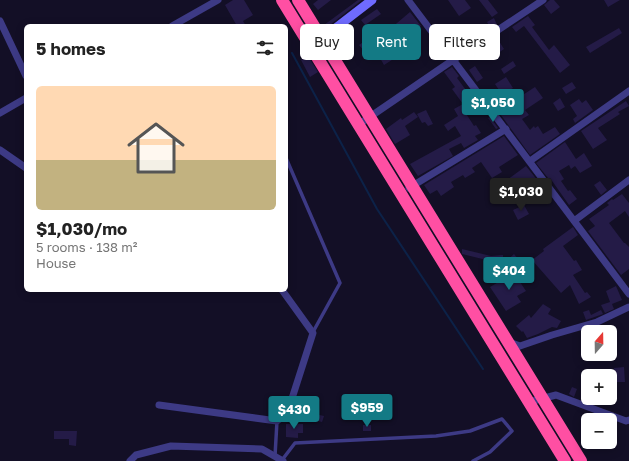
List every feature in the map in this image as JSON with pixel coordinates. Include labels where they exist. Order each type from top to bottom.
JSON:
[{"type":"highway","points":[[282,0],[300,29]]},
{"type":"highway","points":[[298,0],[313,24]]},
{"type":"highway","points":[[319,60],[565,461]]},
{"type":"highway","points":[[335,60],[581,461]]},
{"type":"highway","points":[[478,293],[479,320]]},
{"type":"street","points":[[176,24],[218,0]]},
{"type":"street","points":[[341,24],[372,0]]},
{"type":"street","points":[[408,0],[429,28]]},
{"type":"street","points":[[500,29],[543,0]]},
{"type":"street","points":[[0,20],[24,72]]},
{"type":"street","points":[[358,125],[453,60],[629,294]]},
{"type":"street","points":[[530,161],[629,91]]},
{"type":"street","points":[[0,113],[24,99]]},
{"type":"street","points":[[401,194],[506,129]]},
{"type":"street","points":[[0,150],[24,167]]},
{"type":"street","points":[[574,221],[629,180]]},
{"type":"street","points":[[159,405],[277,421],[287,414],[313,333],[283,292]]},
{"type":"street","points":[[508,342],[520,346],[597,322],[629,307]]},
{"type":"street","points":[[529,402],[556,395],[626,421],[629,420]]},
{"type":"street","points":[[130,461],[136,455],[171,446],[262,449],[280,459]]},
{"type":"lane","points":[[288,163],[340,284],[313,333]]},
{"type":"lane","points":[[280,459],[295,443],[436,436],[470,432],[502,419],[512,431],[490,452],[473,461]]},
{"type":"lane","points":[[277,421],[280,459]]},
{"type":"building","points":[[233,0],[244,0],[253,15],[243,21],[245,24],[236,24],[225,5]]},
{"type":"building","points":[[318,0],[331,0],[318,10],[313,4]]},
{"type":"building","points":[[358,0],[362,0],[331,24],[325,24]]},
{"type":"building","points":[[448,0],[465,0],[471,8],[459,16]]},
{"type":"building","points":[[479,0],[488,0],[498,13],[492,17]]},
{"type":"building","points":[[550,0],[554,0],[560,7],[551,14],[544,5]]},
{"type":"building","points":[[604,0],[620,0],[608,7]]},
{"type":"building","points":[[377,9],[381,14],[366,24],[364,24],[361,20]]},
{"type":"building","points":[[410,12],[419,24],[396,24]]},
{"type":"building","points":[[528,16],[535,25],[532,27],[549,50],[554,45],[570,65],[560,73],[524,26],[516,32],[512,27]]},
{"type":"building","points":[[494,18],[497,24],[488,24],[487,22]]},
{"type":"building","points":[[619,28],[622,33],[590,53],[586,47]]},
{"type":"building","points":[[500,43],[504,49],[500,52]]},
{"type":"building","points":[[301,60],[310,60],[318,72],[310,77]]},
{"type":"building","points":[[381,60],[392,60],[384,65]]},
{"type":"building","points":[[513,61],[516,66],[504,74],[501,69]]},
{"type":"building","points":[[475,66],[483,78],[477,82],[469,70]]},
{"type":"building","points":[[452,67],[459,76],[457,78],[477,105],[465,112],[474,126],[476,125],[481,133],[475,136],[478,140],[464,148],[461,143],[449,149],[453,156],[418,176],[410,164],[461,136],[455,126],[448,131],[444,125],[458,116],[454,109],[463,104],[452,89],[455,87],[444,72]]},
{"type":"building","points":[[506,77],[513,88],[492,101],[488,97],[499,90],[495,84]]},
{"type":"building","points":[[572,82],[576,88],[566,94],[562,88]]},
{"type":"building","points":[[535,87],[543,98],[525,110],[529,115],[522,119],[530,130],[534,126],[535,128],[538,126],[543,134],[555,127],[560,134],[530,155],[498,111]]},
{"type":"building","points":[[560,98],[565,107],[558,111],[553,103]]},
{"type":"building","points":[[579,99],[582,103],[586,100],[593,110],[575,123],[573,119],[577,116],[570,105]]},
{"type":"building","points":[[626,101],[629,106],[618,112],[620,114],[598,128],[607,140],[593,149],[581,131]]},
{"type":"building","points":[[426,110],[433,124],[428,126],[425,122],[422,123],[417,114]]},
{"type":"building","points":[[414,112],[418,117],[405,126],[410,135],[395,144],[386,129],[401,118],[402,120]]},
{"type":"building","points":[[490,117],[498,128],[496,129],[488,118]]},
{"type":"building","points":[[504,136],[518,155],[499,167],[502,172],[492,178],[481,162],[472,168],[475,172],[465,178],[463,175],[451,182],[454,187],[441,196],[437,190],[430,194],[424,185]]},
{"type":"building","points":[[565,142],[576,159],[584,153],[592,166],[580,173],[575,166],[571,169],[569,165],[559,171],[564,179],[561,181],[568,191],[570,190],[577,199],[569,205],[550,178],[548,178],[536,163]]},
{"type":"building","points":[[526,166],[538,181],[523,191],[519,186],[508,195],[500,185]]},
{"type":"building","points":[[600,181],[607,190],[601,195],[594,185]]},
{"type":"building","points":[[622,194],[629,203],[629,217],[625,211],[609,223],[624,243],[629,247],[629,269],[621,275],[588,231],[595,226],[589,219],[609,205],[607,203],[612,199],[613,200]]},
{"type":"building","points":[[524,205],[529,214],[518,220],[513,210]]},
{"type":"building","points":[[573,227],[578,235],[563,246],[574,261],[576,260],[582,270],[573,275],[585,293],[587,292],[591,297],[579,304],[570,285],[561,293],[532,260],[544,251],[543,249]]},
{"type":"building","points":[[462,249],[491,256],[503,255],[503,264],[462,254]]},
{"type":"building","points":[[514,254],[520,261],[512,267],[509,264],[503,264]]},
{"type":"building","points":[[514,273],[526,291],[517,296],[521,302],[506,311],[490,287]]},
{"type":"building","points":[[616,286],[622,300],[612,304],[614,309],[605,313],[601,305],[610,302],[606,291]]},
{"type":"building","points":[[543,304],[551,309],[548,314],[561,321],[557,328],[552,327],[527,338],[523,331],[522,332],[516,326],[529,315],[531,318]]},
{"type":"building","points":[[589,310],[591,315],[601,310],[603,314],[586,320],[583,312]]},
{"type":"building","points":[[624,367],[625,382],[617,382],[617,369],[614,368]]},
{"type":"building","points":[[572,387],[577,389],[574,397],[569,394]]},
{"type":"building","points":[[311,413],[324,416],[322,422],[310,419]]},
{"type":"building","points":[[286,424],[303,424],[303,433],[298,433],[298,438],[286,437]]},
{"type":"building","points":[[363,425],[371,425],[371,431],[363,431]]},
{"type":"building","points":[[54,431],[77,431],[76,446],[69,445],[69,439],[54,439]]},
{"type":"waterway","points":[[292,53],[377,209],[483,369]]}]
